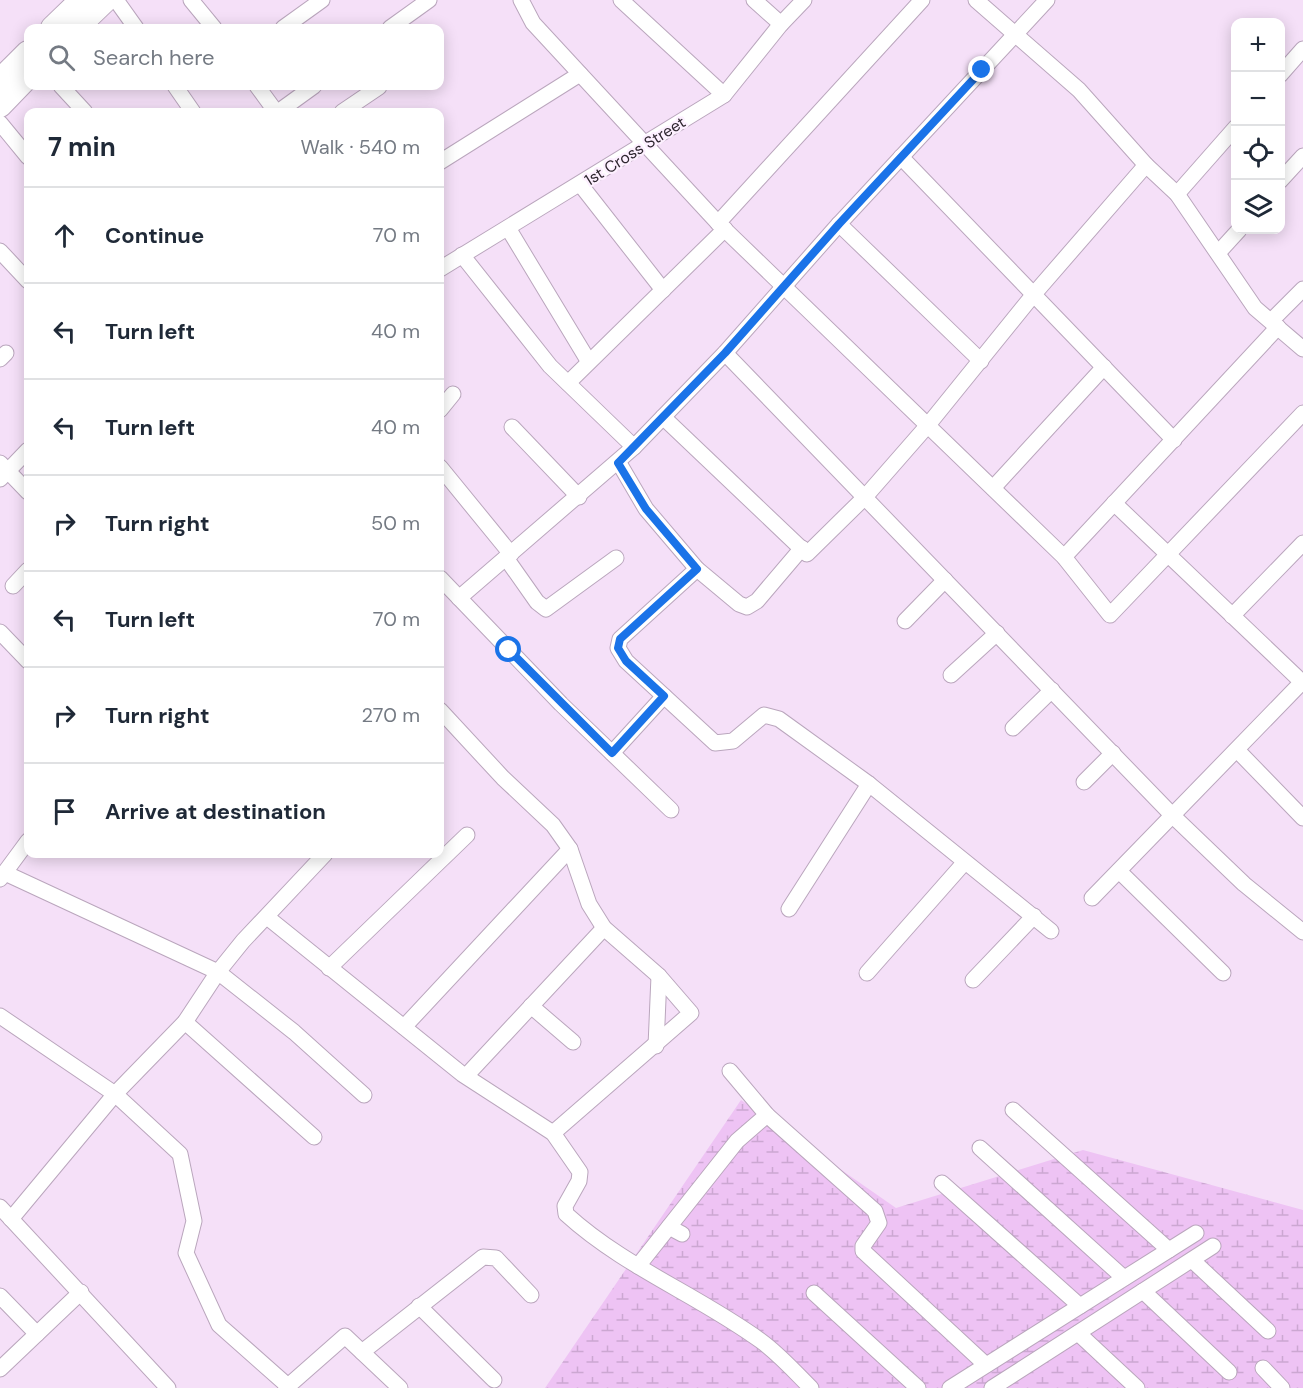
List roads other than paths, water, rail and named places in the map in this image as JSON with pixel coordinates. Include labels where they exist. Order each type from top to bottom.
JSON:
[{"type":"main road","points":[[57,24],[82,0]]},
{"type":"main road","points":[[80,24],[105,0]]},
{"type":"main road","points":[[0,81],[24,57]]},
{"type":"main road","points":[[0,105],[24,80]]},
{"type":"street","points":[[116,0],[133,24]]},
{"type":"street","points":[[191,0],[211,24]]},
{"type":"street","points":[[289,24],[322,0]]},
{"type":"street","points":[[396,24],[429,0]]},
{"type":"street","points":[[521,0],[533,23],[721,226],[785,285],[1064,556],[1110,615],[1303,413]]},
{"type":"street","points":[[621,0],[724,95]]},
{"type":"street","points":[[754,0],[781,24]]},
{"type":"street","name":"1st Cross Street","points":[[444,266],[646,145],[724,95],[781,24],[804,0]]},
{"type":"street","points":[[568,383],[663,290],[922,0]]},
{"type":"street","points":[[976,0],[1014,35],[1041,54],[1079,90],[1146,165],[1178,194],[1255,308],[1303,349]]},
{"type":"street","points":[[459,598],[579,497],[634,447],[725,353],[839,224],[1047,0]]},
{"type":"street","points":[[1284,72],[1303,49]]},
{"type":"street","points":[[444,159],[580,74]]},
{"type":"street","points":[[65,90],[81,108]]},
{"type":"street","points":[[179,90],[190,108]]},
{"type":"street","points":[[260,90],[274,108]]},
{"type":"street","points":[[283,108],[308,90]]},
{"type":"street","points":[[348,108],[375,90]]},
{"type":"street","points":[[0,123],[24,152]]},
{"type":"street","points":[[1178,194],[1231,133]]},
{"type":"street","points":[[1283,180],[1303,156]]},
{"type":"street","points":[[901,158],[1174,440]]},
{"type":"street","points":[[663,417],[807,554],[865,497],[928,425],[1034,294],[1146,165]]},
{"type":"street","points":[[580,184],[663,290]]},
{"type":"street","points":[[839,224],[981,361]]},
{"type":"street","points":[[508,228],[589,362]]},
{"type":"street","points":[[1218,253],[1235,234]]},
{"type":"street","points":[[0,251],[24,277]]},
{"type":"street","points":[[462,255],[550,366],[634,447]]},
{"type":"street","points":[[1064,556],[1174,440],[1303,289]]},
{"type":"street","points":[[725,353],[1173,816],[1244,884],[1303,932]]},
{"type":"street","points":[[993,488],[1104,368]]},
{"type":"street","points":[[444,405],[453,394]]},
{"type":"street","points":[[512,427],[579,497]]},
{"type":"street","points":[[24,453],[3,471],[24,489]]},
{"type":"street","points":[[618,463],[646,509],[697,569],[739,604],[747,607],[757,601],[802,548]]},
{"type":"street","points":[[444,472],[508,556],[537,602],[546,609],[616,558]]},
{"type":"street","points":[[1092,898],[1303,682],[1114,503]]},
{"type":"street","points":[[1232,616],[1303,543]]},
{"type":"street","points":[[697,569],[620,639],[618,648],[626,661],[715,743],[732,741],[746,732],[758,717],[770,715],[869,784],[1051,931]]},
{"type":"street","points":[[13,586],[24,574]]},
{"type":"street","points":[[905,621],[945,580]]},
{"type":"street","points":[[444,582],[671,810]]},
{"type":"street","points":[[0,632],[24,657]]},
{"type":"street","points":[[951,675],[997,633]]},
{"type":"street","points":[[1013,728],[1052,690]]},
{"type":"street","points":[[612,753],[664,696]]},
{"type":"street","points":[[444,714],[509,783],[553,825],[570,849],[589,904],[604,928],[659,976],[692,1013],[554,1133]]},
{"type":"street","points":[[1237,750],[1303,818]]},
{"type":"street","points":[[1084,782],[1113,753]]},
{"type":"street","points":[[789,909],[869,784]]},
{"type":"street","points":[[444,857],[467,835]]},
{"type":"street","points":[[24,846],[2,876],[218,972],[294,1032],[364,1095]]},
{"type":"street","points":[[404,1027],[570,849]]},
{"type":"street","points":[[11,1219],[115,1094],[185,1022],[218,972],[321,858]]},
{"type":"street","points":[[329,968],[443,858]]},
{"type":"street","points":[[867,972],[964,863]]},
{"type":"street","points":[[1119,871],[1223,973]]},
{"type":"street","points":[[267,916],[466,1076],[554,1133],[580,1172],[579,1181],[565,1206],[566,1214],[603,1244],[762,1341],[811,1388]]},
{"type":"street","points":[[973,980],[1034,916]]},
{"type":"street","points":[[466,1076],[604,928]]},
{"type":"street","points":[[656,1046],[659,976]]},
{"type":"street","points":[[531,1006],[573,1042]]},
{"type":"street","points":[[0,1016],[115,1094],[180,1154],[194,1221],[186,1253],[219,1325],[287,1387],[345,1336],[400,1388]]},
{"type":"street","points":[[185,1022],[314,1137]]},
{"type":"street","points":[[730,1071],[767,1115],[875,1211],[879,1223],[863,1246],[863,1251],[986,1365]]},
{"type":"street","points":[[1013,1110],[1169,1250]]},
{"type":"street","points":[[638,1266],[676,1231],[737,1141],[767,1115]]},
{"type":"street","points":[[980,1148],[1124,1278]]},
{"type":"street","points":[[942,1183],[1080,1306]]},
{"type":"street","points":[[0,1207],[168,1388]]},
{"type":"street","points":[[950,1388],[971,1383],[986,1365],[1196,1233]]},
{"type":"street","points":[[999,1386],[1213,1246]]},
{"type":"street","points":[[362,1352],[483,1257],[496,1258],[531,1295]]},
{"type":"street","points":[[1192,1260],[1268,1331]]},
{"type":"street","points":[[1143,1291],[1229,1372]]},
{"type":"street","points":[[0,1369],[81,1292]]},
{"type":"street","points":[[814,1293],[918,1388]]},
{"type":"street","points":[[0,1296],[37,1334]]},
{"type":"street","points":[[420,1306],[494,1380]]},
{"type":"street","points":[[1078,1333],[1137,1388]]},
{"type":"street","points":[[1263,1368],[1282,1388]]}]
